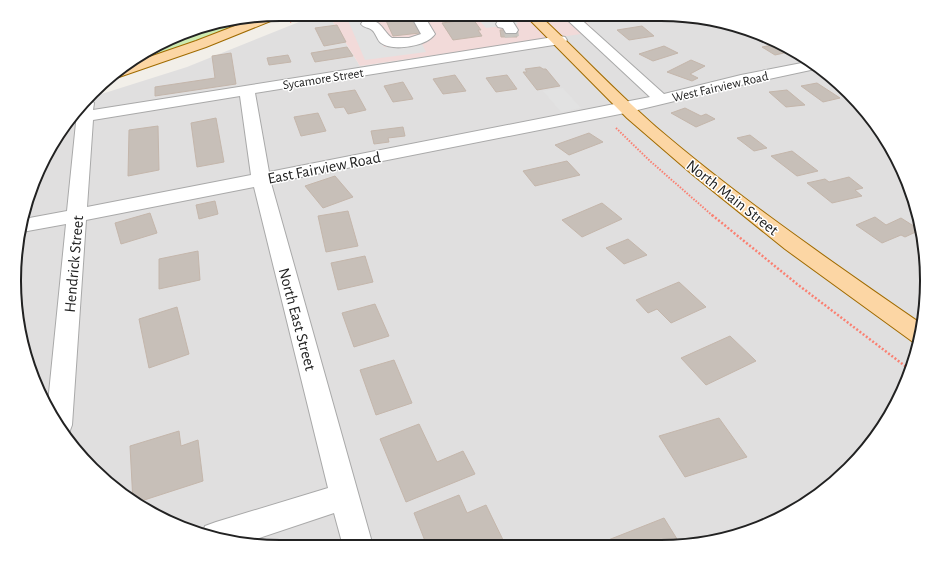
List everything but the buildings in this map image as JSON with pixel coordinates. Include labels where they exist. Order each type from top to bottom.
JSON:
[{"type":"main road","name":"North Main Street","points":[[538,21],[560,40],[625,108],[727,194],[817,263],[915,332]]},
{"type":"main road","name":"North Main Street","points":[[548,21],[560,40]]},
{"type":"main road","points":[[133,68],[201,44],[254,23]]},
{"type":"street","points":[[368,24],[378,28],[384,39],[388,42],[396,43],[416,41],[425,38],[428,34],[420,21]]},
{"type":"street","points":[[575,21],[661,100]]},
{"type":"street","name":"Sycamore Street","points":[[86,110],[247,90],[510,36],[560,40]]},
{"type":"street","name":"West Fairview Road","points":[[625,108],[741,80],[807,67]]},
{"type":"street","name":"North East Street","points":[[247,90],[261,179],[356,540]]},
{"type":"street","name":"East Fairview Road","points":[[27,225],[625,108]]},
{"type":"street","name":"Hendrick Street","points":[[60,416],[86,110]]},
{"type":"street","points":[[226,534],[345,496]]},
{"type":"path","points":[[613,125],[671,181],[728,229],[828,308],[905,366]]},
{"type":"shaded area","points":[[302,21],[332,21],[360,66],[595,31],[586,21],[660,21],[694,23],[728,30],[760,41],[805,65],[832,85],[856,109],[876,136],[900,181],[915,230],[918,247],[920,280],[918,314],[915,331],[900,380],[876,425],[856,452],[832,476],[805,496],[775,513],[744,526],[711,535],[694,538],[660,540],[280,540],[247,538],[230,535],[181,520],[136,496],[109,476],[85,452],[65,425],[41,380],[30,348],[23,314],[21,280],[23,247],[35,197],[56,151],[85,109],[99,95],[187,67]]},
{"type":"shaded area","points":[[332,21],[586,21],[595,32],[360,66]]},
{"type":"shaded area","points":[[348,21],[369,21],[384,47],[421,42],[426,52],[365,60]]},
{"type":"shaded area","points":[[480,21],[515,21],[518,24],[486,28]]},
{"type":"shaded area","points":[[563,88],[581,108],[561,112],[543,91]]},
{"type":"green space","points":[[237,25],[149,57],[181,41],[197,35]]},
{"type":"tunnel","points":[[511,30],[512,37]]}]
